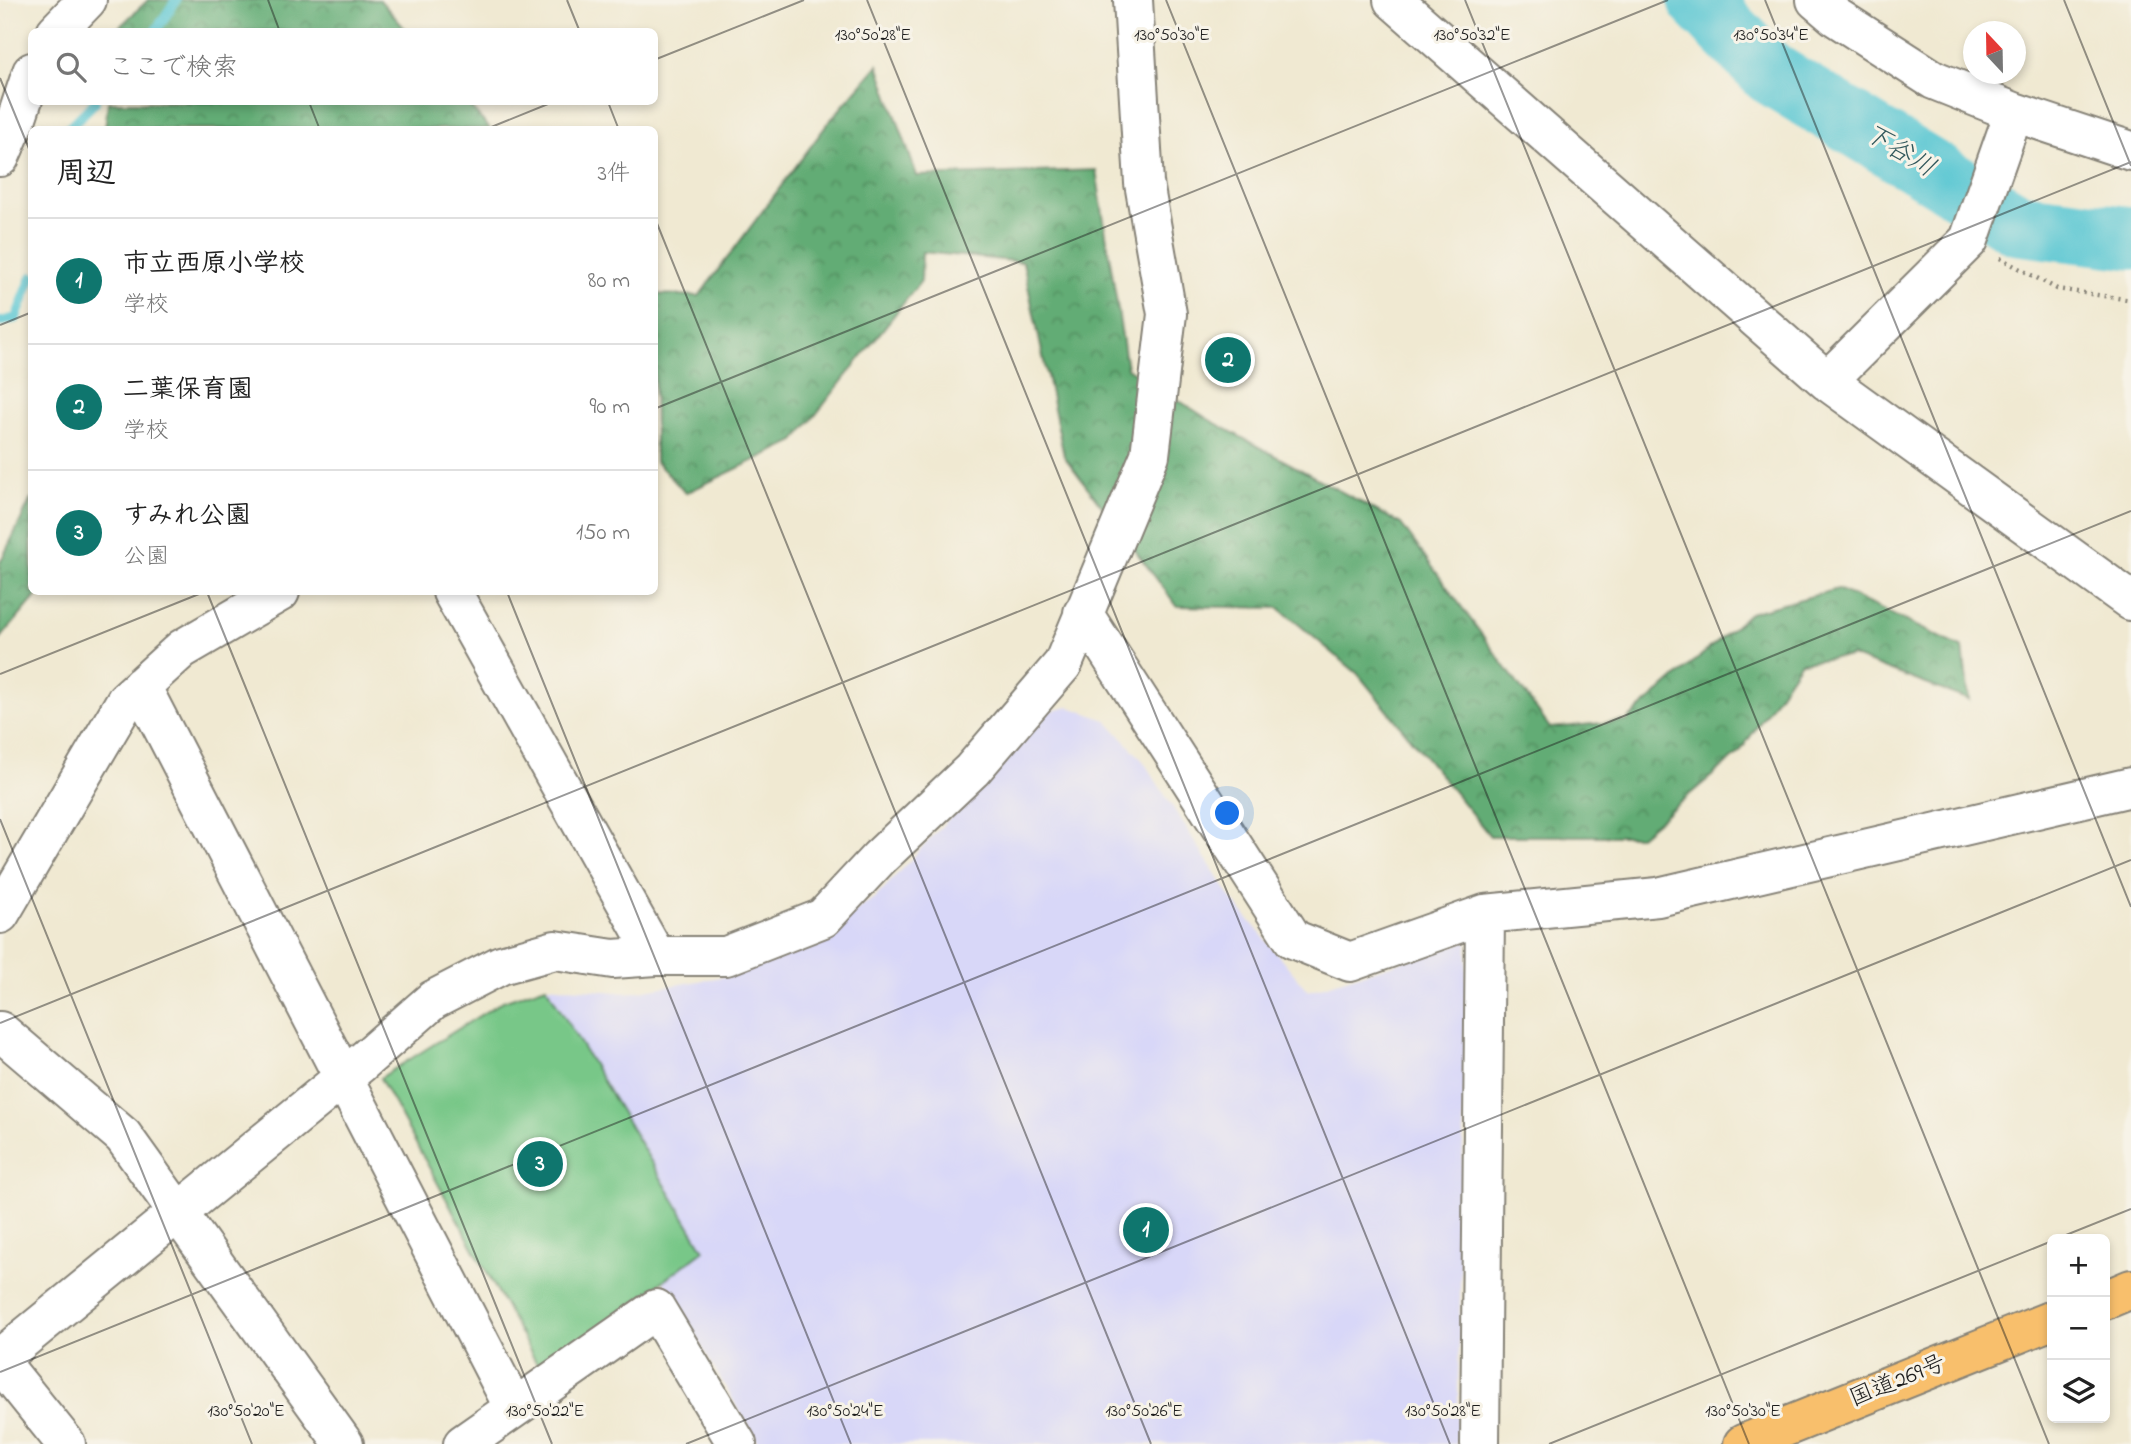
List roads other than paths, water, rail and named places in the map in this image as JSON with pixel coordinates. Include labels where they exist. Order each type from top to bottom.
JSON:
[{"type":"highway","points":[[2110,1298],[2131,1289]]},
{"type":"highway","name":"国道269号","points":[[1743,1444],[2047,1322]]},
{"type":"street","points":[[60,28],[87,0]]},
{"type":"street","points":[[66,1444],[0,1360],[176,1212],[344,1077],[433,1000],[501,965],[555,950],[613,959],[726,956],[823,918],[879,858],[971,769],[1063,664],[1150,455],[1167,314],[1144,183],[1133,0]]},
{"type":"street","points":[[1392,0],[1827,381],[2131,601]]},
{"type":"street","points":[[1832,6],[1934,80],[2014,112],[2131,151]]},
{"type":"street","points":[[0,157],[28,84]]},
{"type":"street","points":[[1827,381],[1969,240],[2014,112]]},
{"type":"street","points":[[0,915],[126,700],[182,649],[275,595]]},
{"type":"street","points":[[454,595],[656,956]]},
{"type":"street","points":[[1083,613],[1293,939],[1350,962],[1485,914],[1658,897],[2131,787]]},
{"type":"street","points":[[141,686],[514,1408]]},
{"type":"street","points":[[1480,1444],[1485,914]]},
{"type":"street","points":[[0,1031],[123,1136],[344,1444]]},
{"type":"street","points":[[463,1444],[656,1309],[737,1444]]},
{"type":"waterway","points":[[158,28],[176,0]]},
{"type":"waterway","name":"下谷川","points":[[1699,0],[1770,73],[2018,224],[2131,238]]},
{"type":"waterway","points":[[71,126],[92,105]]},
{"type":"waterway","points":[[0,322],[16,318],[28,287]]},
{"type":"place","name":"二葉保育園","points":[[1228,360]]},
{"type":"place","name":"すみれ公園","points":[[540,1164]]},
{"type":"place","name":"市立西原小学校","points":[[1146,1230]]}]
